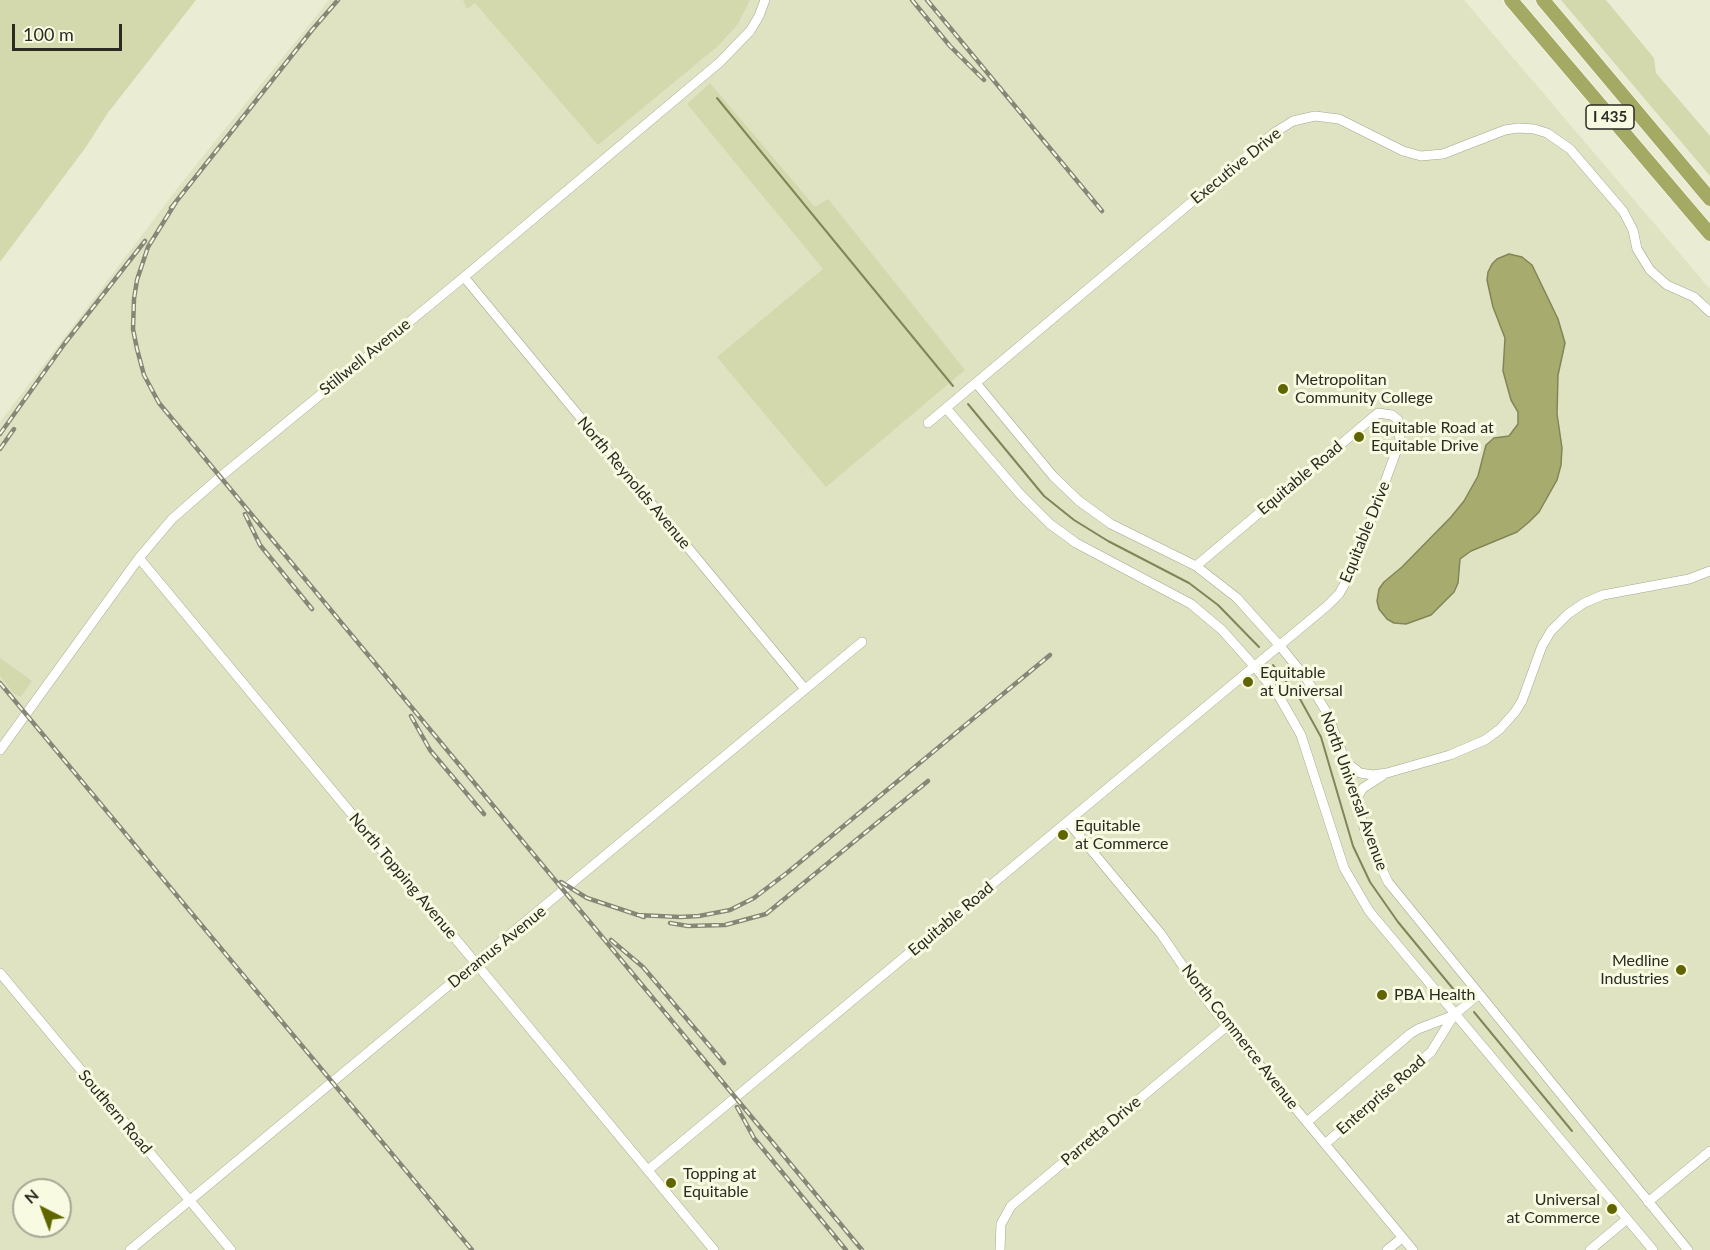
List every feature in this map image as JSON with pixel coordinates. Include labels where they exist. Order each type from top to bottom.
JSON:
[{"type":"highway","name":"I 435","points":[[1511,0],[1710,234]]},
{"type":"highway","name":"I 435","points":[[1543,0],[1710,199]]},
{"type":"street","name":"Stillwell Avenue","points":[[0,750],[139,558],[172,519],[720,62],[750,31],[765,0]]},
{"type":"street","name":"Executive Drive","points":[[928,423],[1274,133],[1293,121],[1315,116],[1339,119],[1403,151],[1421,156],[1443,154],[1512,129],[1534,129],[1547,133],[1570,148],[1623,211],[1633,230],[1637,249],[1650,270],[1667,285],[1694,297],[1710,312]]},
{"type":"street","name":"North Reynolds Avenue","points":[[464,277],[805,689]]},
{"type":"street","name":"North Universal Avenue","points":[[976,383],[1053,476],[1079,501],[1111,524],[1196,566],[1237,598],[1280,646],[1318,697],[1333,728],[1355,801],[1374,854],[1388,882],[1688,1250]]},
{"type":"street","name":"North Universal Avenue","points":[[946,408],[1020,494],[1050,524],[1076,543],[1191,604],[1222,630],[1255,667],[1280,698],[1300,735],[1336,846],[1355,890],[1383,930],[1653,1250]]},
{"type":"street","name":"Equitable Road","points":[[1196,566],[1378,413],[1392,415],[1398,420],[1400,433]]},
{"type":"street","name":"Equitable Drive","points":[[1255,667],[1327,606],[1347,581],[1400,441],[1400,433]]},
{"type":"street","name":"North Topping Avenue","points":[[139,558],[714,1250]]},
{"type":"street","points":[[1343,760],[1360,773],[1373,775],[1387,773],[1469,748],[1494,734],[1508,721],[1522,701],[1542,646],[1559,621],[1584,603],[1603,595],[1689,579],[1710,571]]},
{"type":"street","name":"Deramus Avenue","points":[[130,1250],[862,642]]},
{"type":"street","name":"Equitable Road","points":[[648,1170],[1255,667]]},
{"type":"street","points":[[1355,801],[1368,784],[1387,773]]},
{"type":"street","name":"North Commerce Avenue","points":[[1068,822],[1161,934],[1227,1026],[1413,1250]]},
{"type":"street","name":"Southern Road","points":[[0,974],[231,1250]]},
{"type":"street","name":"Enterprise Road","points":[[1325,1144],[1431,1052],[1454,1015],[1478,994]]},
{"type":"street","name":"Enterprise Road","points":[[1307,1122],[1410,1034],[1454,1015]]},
{"type":"street","name":"Parretta Drive","points":[[1000,1250],[1001,1224],[1011,1206],[1227,1026]]},
{"type":"street","points":[[1648,1202],[1710,1151]]},
{"type":"street","points":[[1590,1250],[1627,1219]]},
{"type":"street","points":[[1387,1250],[1402,1238]]},
{"type":"shaded area","points":[[0,0],[196,0],[107,114],[86,147],[0,262]]},
{"type":"shaded area","points":[[329,0],[1464,0],[1710,289],[1710,1250],[0,1250],[0,422],[183,181]]},
{"type":"shaded area","points":[[463,0],[750,0],[738,24],[718,46],[598,145],[475,3],[467,9]]},
{"type":"shaded area","points":[[1561,0],[1606,0],[1654,58],[1656,73],[1710,136],[1710,176]]},
{"type":"shaded area","points":[[710,83],[815,207],[828,199],[965,370],[826,487],[717,357],[823,269],[687,104]]},
{"type":"shaded area","points":[[1509,254],[1522,257],[1532,265],[1558,319],[1565,343],[1558,375],[1557,414],[1562,448],[1557,480],[1539,512],[1517,532],[1471,551],[1460,559],[1458,583],[1454,592],[1431,615],[1406,624],[1394,623],[1387,619],[1379,609],[1377,601],[1379,589],[1464,501],[1478,476],[1486,445],[1494,438],[1509,436],[1518,424],[1518,412],[1511,400],[1503,371],[1505,338],[1493,307],[1487,280],[1492,264]]},
{"type":"shaded area","points":[[0,658],[32,681],[21,697],[14,694],[0,676]]},
{"type":"waterway","points":[[717,98],[953,386]]},
{"type":"waterway","points":[[968,404],[1044,496],[1074,520],[1108,541],[1189,583],[1218,605],[1259,647]]},
{"type":"waterway","points":[[1273,665],[1300,699],[1321,737],[1353,846],[1370,882],[1398,922],[1459,996]]},
{"type":"waterway","points":[[1474,1012],[1572,1131]]},
{"type":"railway","points":[[171,208],[338,0]]},
{"type":"railway","points":[[912,0],[950,46],[984,80]]},
{"type":"railway","points":[[927,0],[1102,211]]},
{"type":"railway","points":[[176,202],[148,247],[137,280],[134,299],[133,329],[137,349],[144,375],[159,403],[862,1250]]},
{"type":"railway","points":[[0,434],[65,343],[145,241]]},
{"type":"railway","points":[[0,449],[14,429]]},
{"type":"railway","points":[[245,514],[260,545],[312,609]]},
{"type":"railway","points":[[637,915],[699,916],[730,910],[754,898],[1050,655]]},
{"type":"railway","points":[[0,683],[472,1250]]},
{"type":"railway","points":[[411,716],[430,750],[484,814]]},
{"type":"railway","points":[[670,923],[688,926],[725,925],[766,914],[928,781]]},
{"type":"railway","points":[[561,882],[587,898],[644,917]]},
{"type":"railway","points":[[611,940],[643,967],[724,1063]]},
{"type":"railway","points":[[737,1107],[754,1138],[846,1250]]},
{"type":"place","name":"Metropolitan Community College","points":[[1283,389]]},
{"type":"place","name":"Equitable Road at Equitable Drive","points":[[1359,437]]},
{"type":"place","name":"Equitable at Universal","points":[[1248,682]]},
{"type":"place","name":"Equitable at Commerce","points":[[1063,835]]},
{"type":"place","name":"Medline Industries","points":[[1681,970]]},
{"type":"place","name":"PBA Health","points":[[1382,995]]},
{"type":"place","name":"Topping at Equitable","points":[[671,1183]]},
{"type":"place","name":"Universal at Commerce","points":[[1612,1209]]}]
